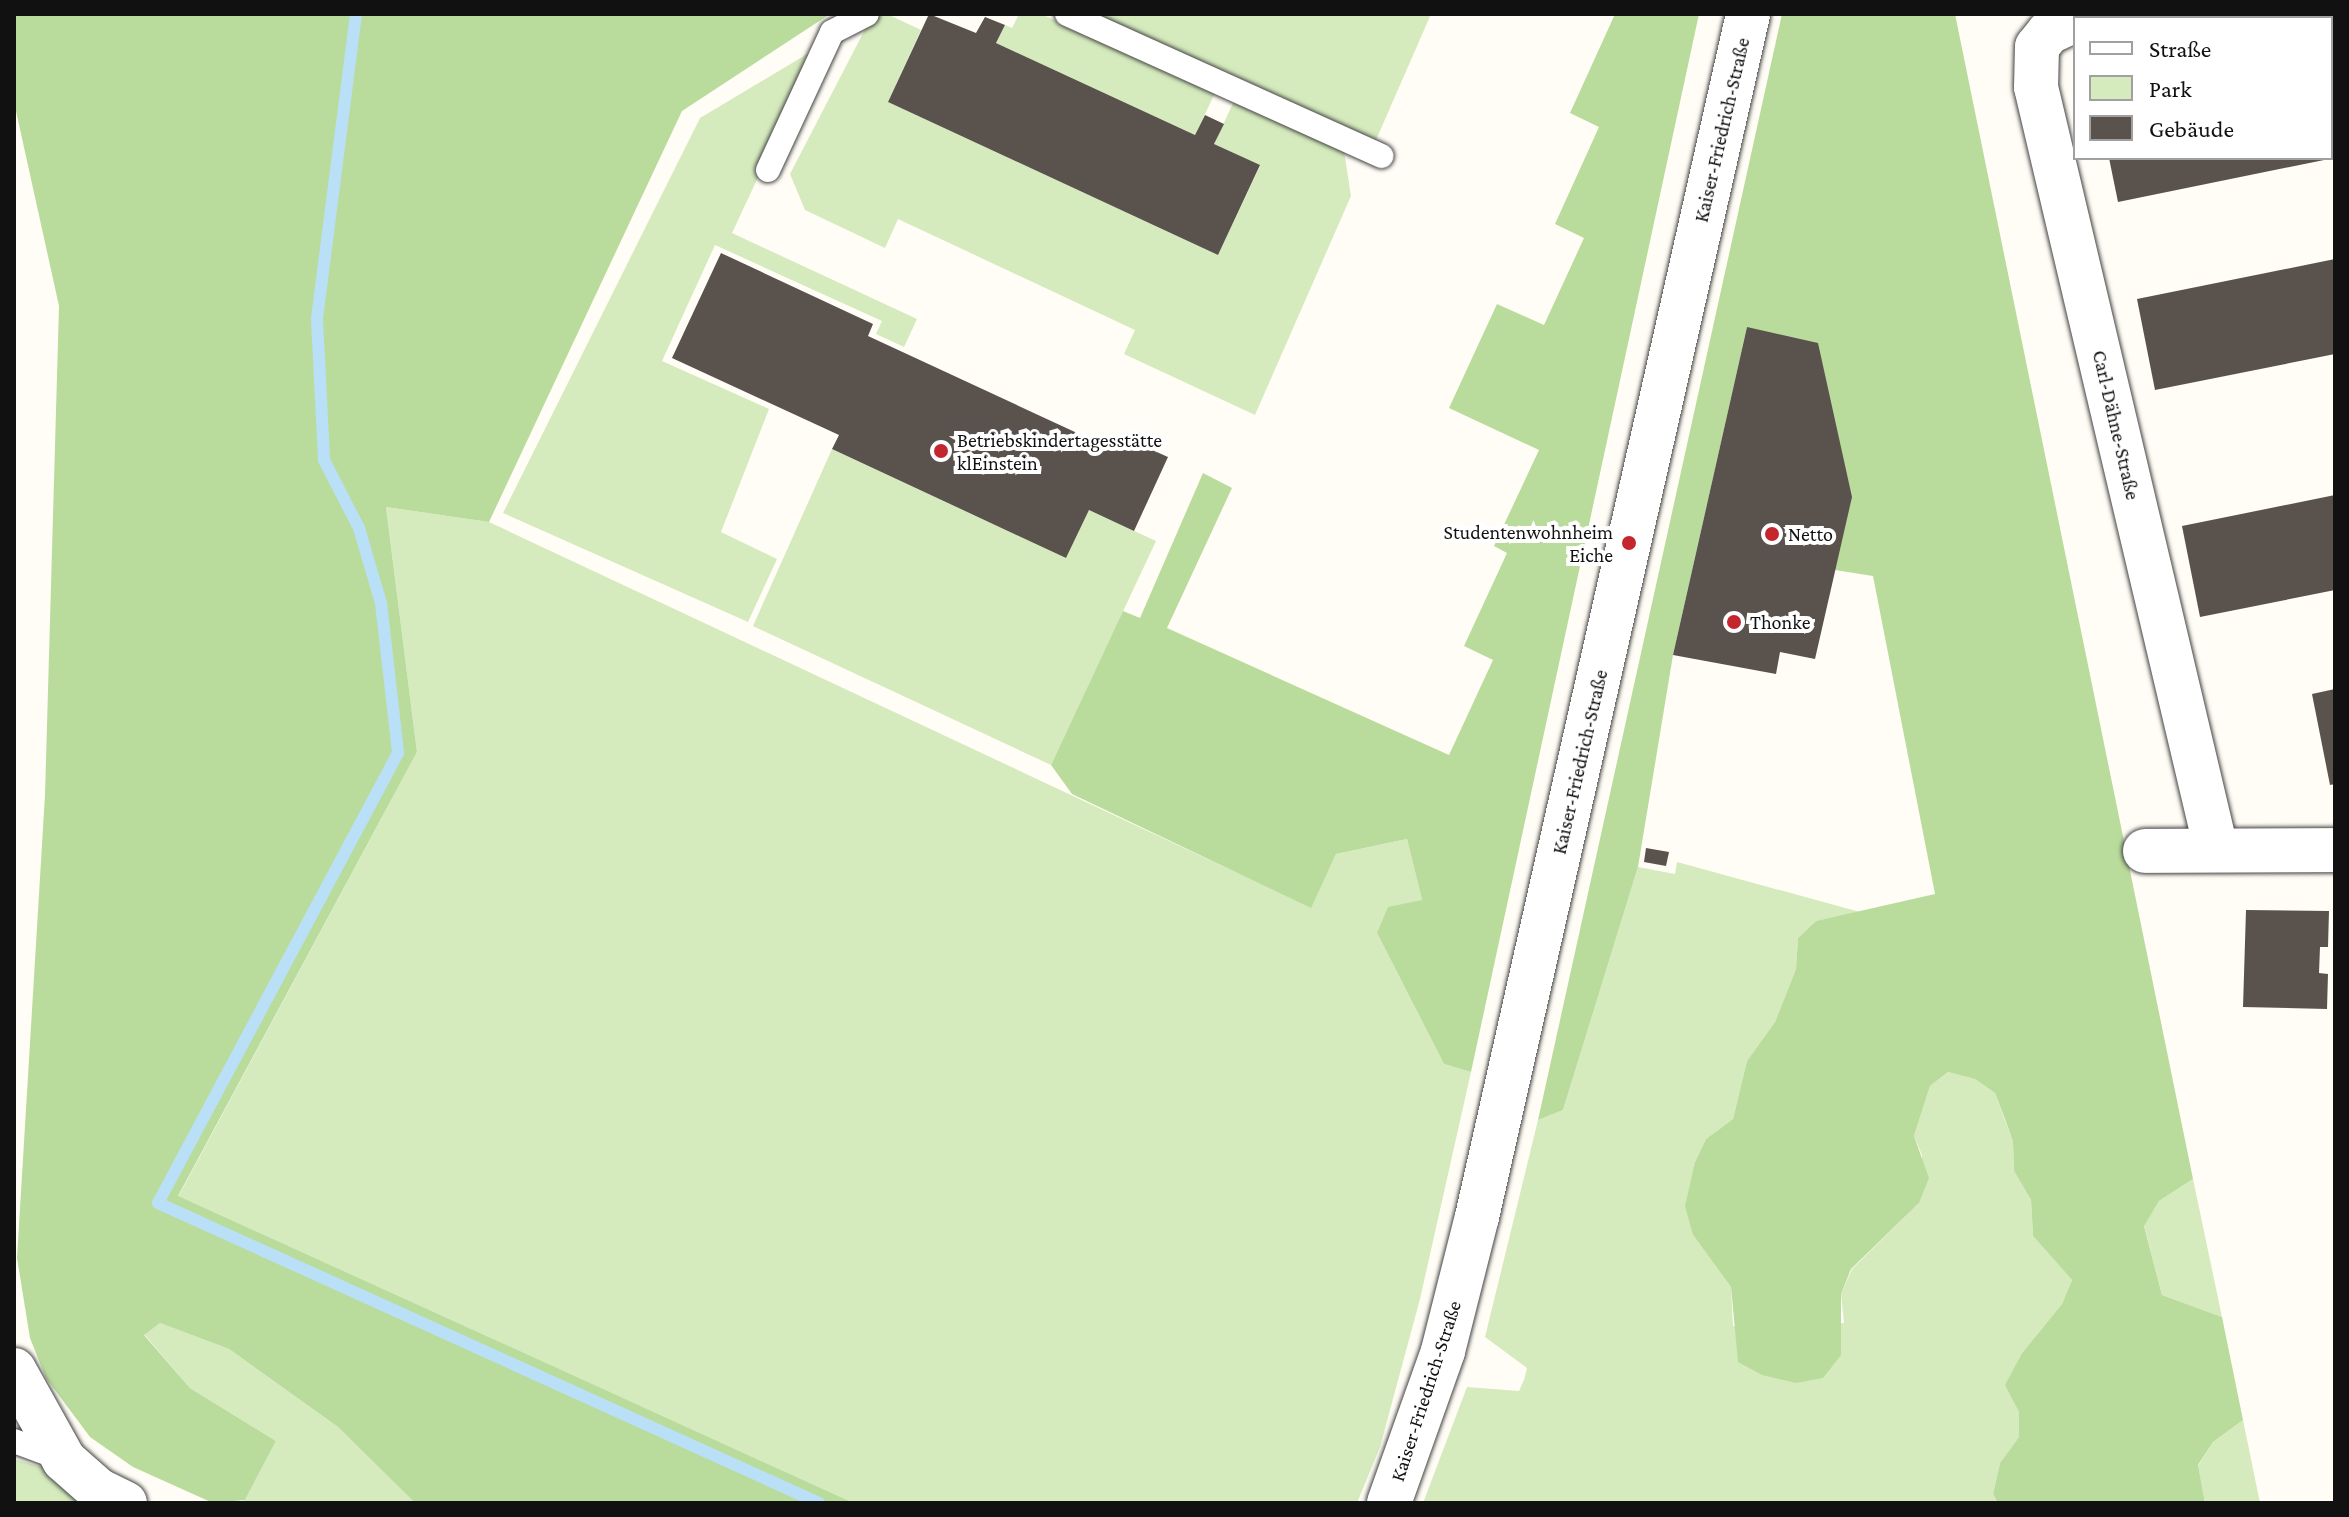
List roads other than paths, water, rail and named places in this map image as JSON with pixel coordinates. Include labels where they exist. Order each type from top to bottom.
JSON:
[{"type":"street","name":"Kaiser-Friedrich-Straße","points":[[1389,1503],[1443,1351],[1477,1217],[1748,14]]},
{"type":"street","name":"Carl-Dähne-Straße","points":[[2073,21],[2049,32],[2037,47],[2036,87],[2216,849]]},
{"type":"street","points":[[2145,851],[2335,850]]},
{"type":"street","points":[[14,1370],[64,1460],[98,1490],[125,1503]]},
{"type":"lane","points":[[768,170],[832,32],[867,14]]},
{"type":"lane","points":[[1067,14],[1381,156]]},
{"type":"lane","points":[[14,1441],[64,1460]]},
{"type":"waterway","points":[[356,14],[317,320],[324,460],[359,528],[381,603],[398,753],[158,1203],[819,1503]]},
{"type":"place","name":"Betriebskindertagesstätte klEinstein","points":[[941,451]]},
{"type":"place","name":"Netto","points":[[1772,534]]},
{"type":"place","name":"Studentenwohnheim Eiche","points":[[1629,543]]},
{"type":"place","name":"Thonke","points":[[1734,622]]}]
